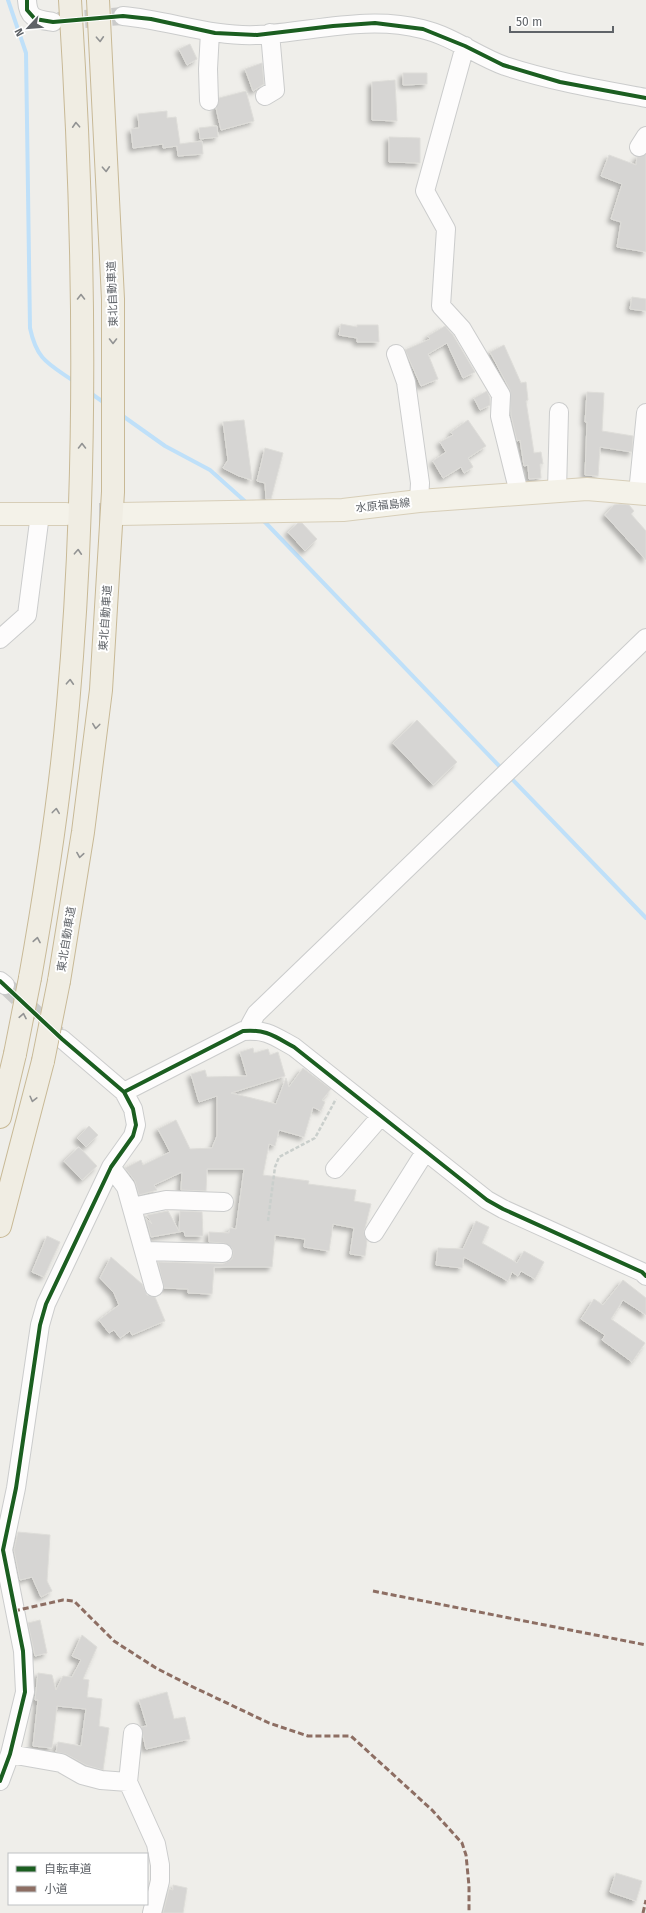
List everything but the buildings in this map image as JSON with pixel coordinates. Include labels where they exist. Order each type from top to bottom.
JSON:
[{"type":"highway","points":[[0,1117],[15,1054],[47,880],[68,705],[82,485],[82,378],[78,159],[70,0]]},
{"type":"highway","name":"東北自動車道","points":[[0,1226],[43,1061],[59,981],[83,832],[101,690],[113,492],[114,299],[98,0]]},
{"type":"main road","name":"水原福島線","points":[[119,514],[343,510],[419,501],[587,489],[642,494]]},
{"type":"main road","points":[[0,514],[66,514]]},
{"type":"street","points":[[27,0],[27,10],[36,19],[53,22]]},
{"type":"street","points":[[123,16],[151,19],[210,32],[257,35],[332,26],[375,23],[422,29],[465,46],[503,65],[560,82],[646,98]]},
{"type":"street","points":[[209,101],[208,69],[210,32]]},
{"type":"street","points":[[265,96],[275,90],[270,33]]},
{"type":"street","points":[[465,46],[425,191],[446,229],[441,306],[462,328],[501,395],[500,416],[519,493]]},
{"type":"street","points":[[396,354],[406,382],[420,483],[419,501]]},
{"type":"street","points":[[557,491],[559,412]]},
{"type":"street","points":[[642,494],[646,413]]},
{"type":"street","points":[[0,638],[27,615],[40,514]]},
{"type":"street","points":[[252,1030],[250,1025],[256,1014],[646,638]]},
{"type":"street","points":[[124,1092],[243,1031],[252,1030],[270,1033],[294,1047],[487,1200],[503,1209],[642,1272],[646,1276]]},
{"type":"street","points":[[0,1781],[10,1754],[24,1692],[23,1652],[3,1550],[16,1488],[40,1325],[46,1304],[111,1167],[133,1136],[136,1125],[133,1109],[124,1092],[62,1039]]},
{"type":"street","points":[[334,1169],[380,1116]]},
{"type":"street","points":[[374,1233],[425,1152]]},
{"type":"street","points":[[111,1167],[126,1187],[154,1287]]},
{"type":"street","points":[[132,1207],[166,1200],[224,1202]]},
{"type":"street","points":[[145,1251],[223,1253]]},
{"type":"street","points":[[133,1733],[128,1782],[156,1844],[160,1864],[160,1881],[152,1913]]},
{"type":"street","points":[[10,1754],[61,1763],[82,1775],[101,1780],[128,1782]]},
{"type":"path","points":[[268,1221],[275,1167],[279,1157],[315,1138],[343,1086]]},
{"type":"waterway","points":[[8,0],[26,53],[30,328],[36,348],[40,355],[51,366],[75,382]]},
{"type":"waterway","points":[[89,392],[106,404]]},
{"type":"waterway","points":[[120,414],[165,446],[210,470],[248,504]]},
{"type":"waterway","points":[[262,519],[503,770]]},
{"type":"waterway","points":[[509,776],[646,918]]},
{"type":"tunnel","points":[[58,21],[123,16]]},
{"type":"tunnel","points":[[66,514],[119,514]]},
{"type":"tunnel","points":[[5,985],[59,1036]]},
{"type":"marked path","points":[[373,1591],[646,1645]]},
{"type":"marked path","points":[[14,1611],[63,1600],[74,1601],[114,1641],[156,1668],[191,1686],[269,1723],[308,1736],[351,1736],[432,1810],[462,1843],[466,1855],[469,1886],[469,1913]]},
{"type":"marked path","points":[[643,1913],[646,1900]]},
{"type":"cycle path","points":[[27,0],[27,10],[35,19],[53,22],[123,16],[151,19],[215,33],[257,35],[333,26],[375,23],[423,29],[465,46],[503,65],[560,82],[646,98]]},
{"type":"cycle path","points":[[0,981],[62,1039],[124,1092],[243,1031],[258,1031],[270,1034],[294,1047],[487,1200],[503,1209],[642,1272],[646,1276]]},
{"type":"cycle path","points":[[0,1781],[10,1754],[25,1692],[23,1651],[3,1550],[16,1488],[40,1325],[46,1304],[111,1167],[133,1136],[136,1125],[133,1109],[124,1092]]}]
